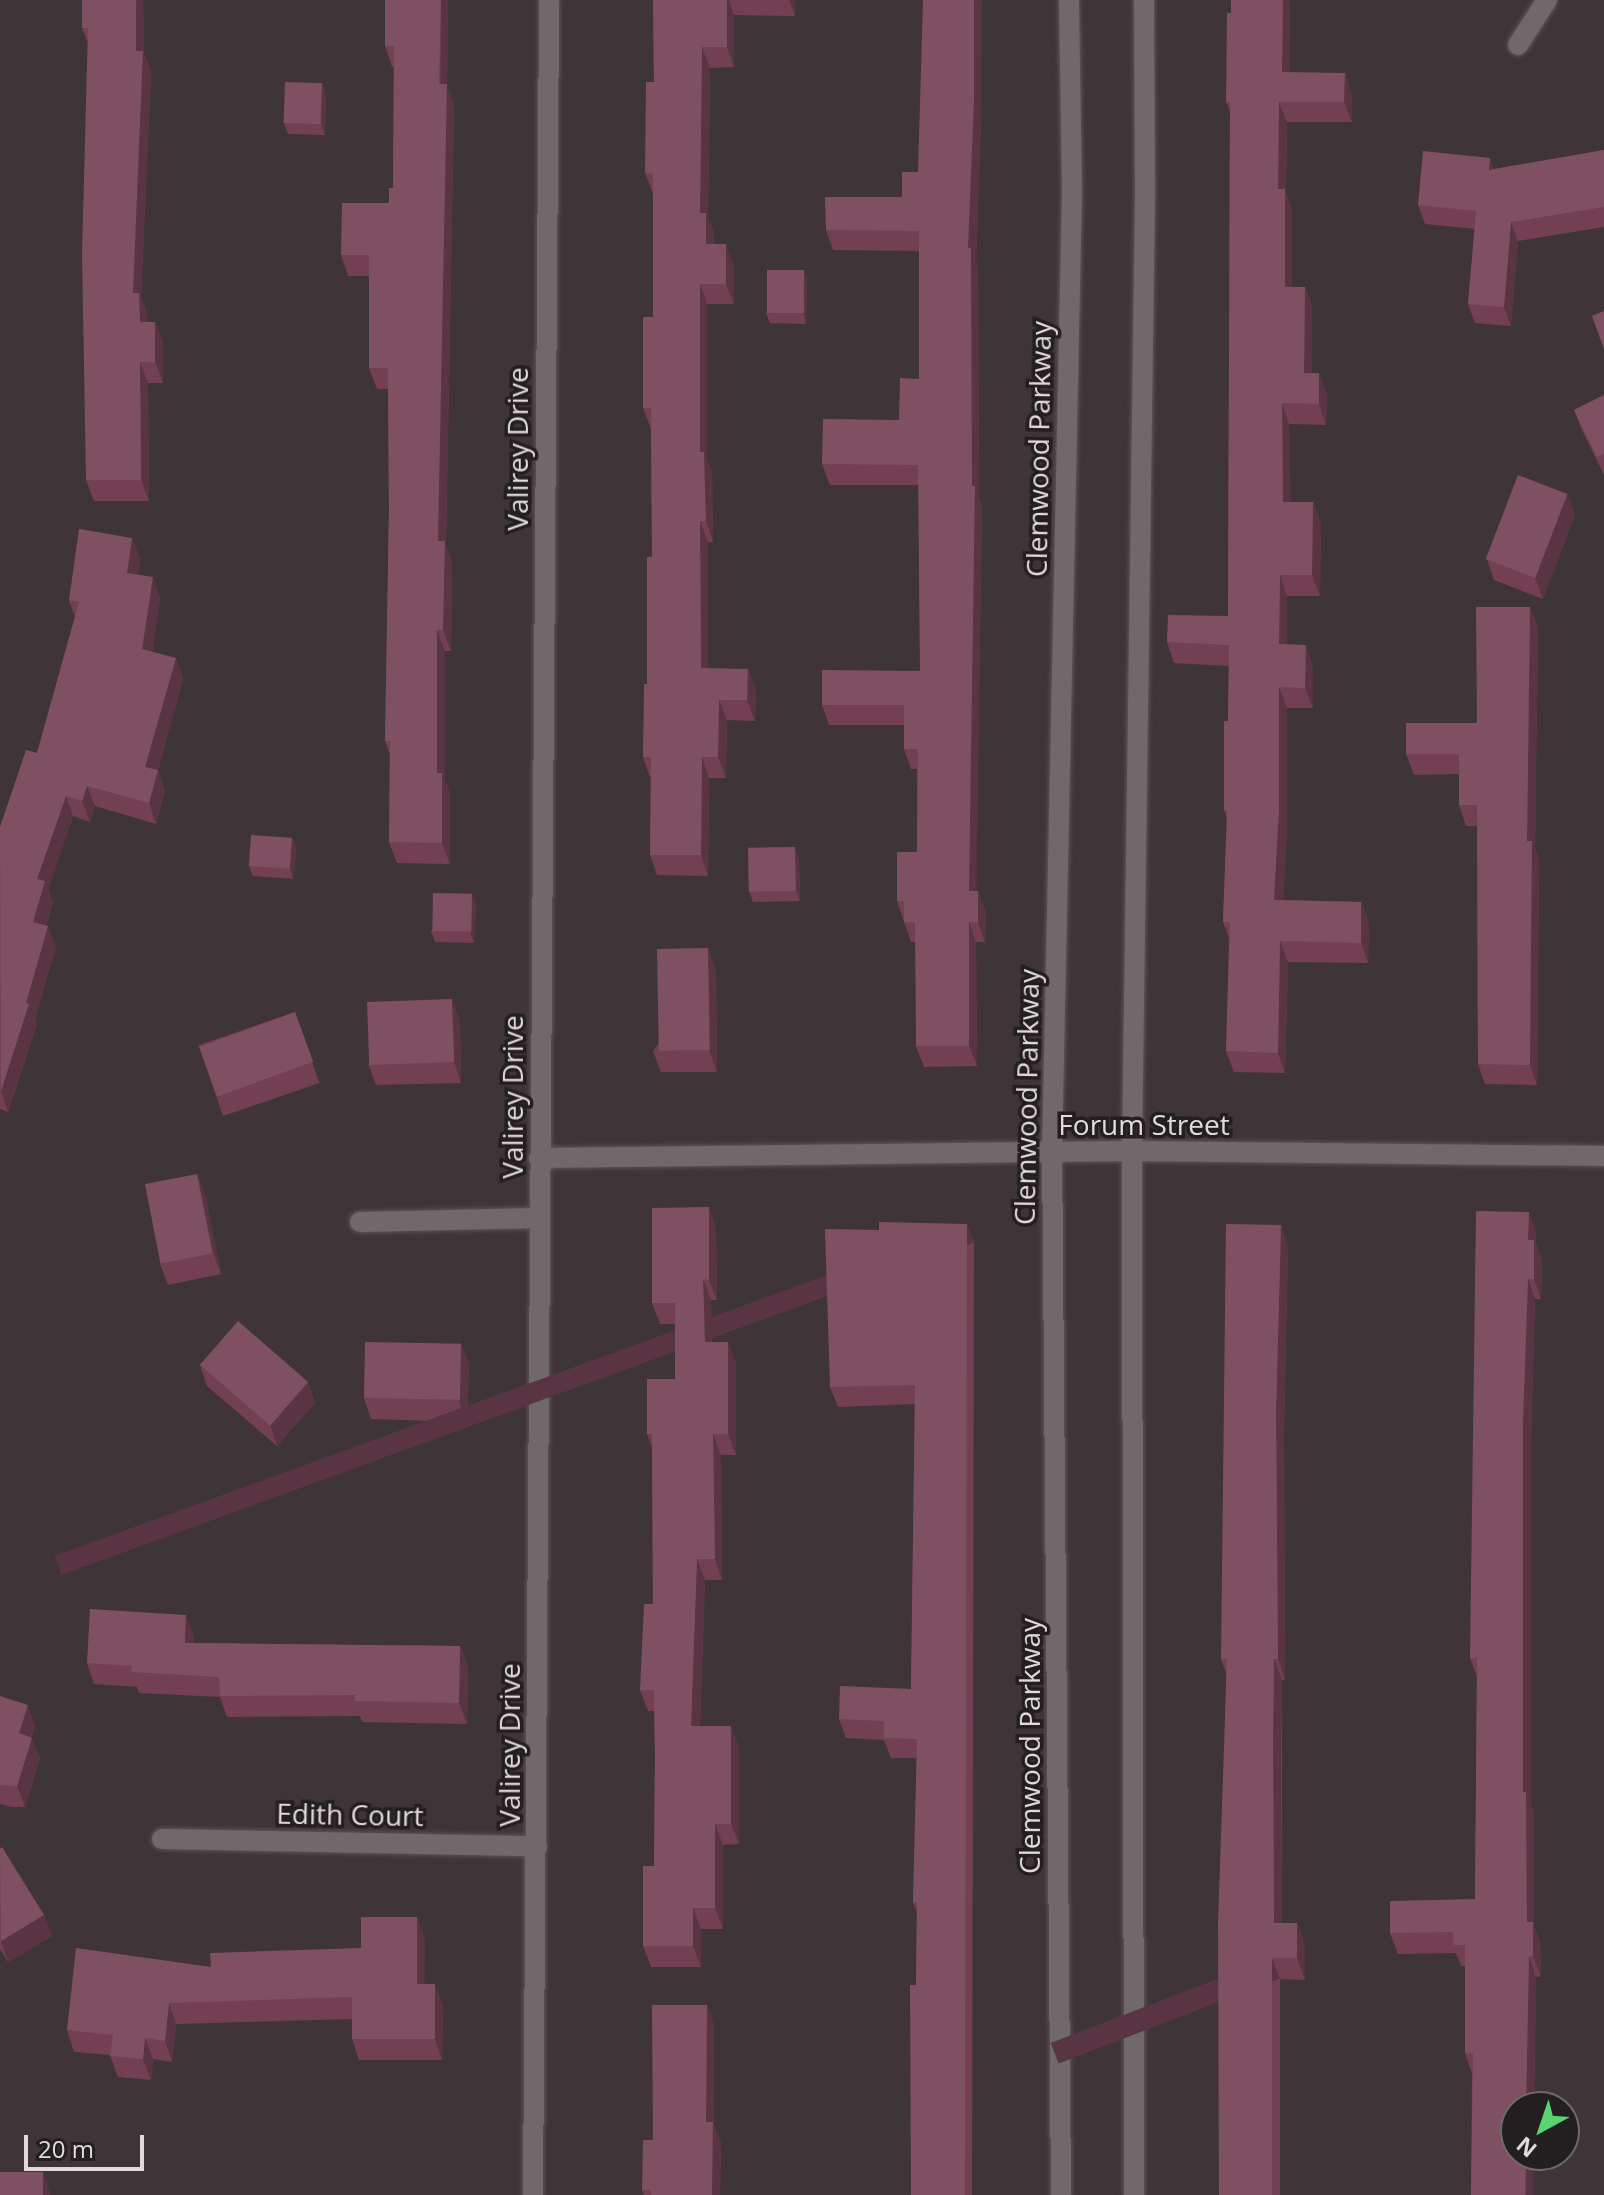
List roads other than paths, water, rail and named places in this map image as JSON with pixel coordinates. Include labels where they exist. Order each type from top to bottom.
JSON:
[{"type":"street","name":"Valirey Drive","points":[[533,2195],[549,0]]},
{"type":"street","name":"Clemwood Parkway","points":[[1061,2195],[1052,1153],[1072,192],[1069,0]]},
{"type":"street","points":[[1134,2195],[1132,1151],[1145,194],[1144,0]]},
{"type":"street","points":[[1518,45],[1547,0]]},
{"type":"street","name":"Forum Street","points":[[539,1158],[1132,1151],[1604,1156]]},
{"type":"street","points":[[360,1222],[539,1218]]},
{"type":"street","name":"Edith Court","points":[[162,1839],[537,1846]]}]
